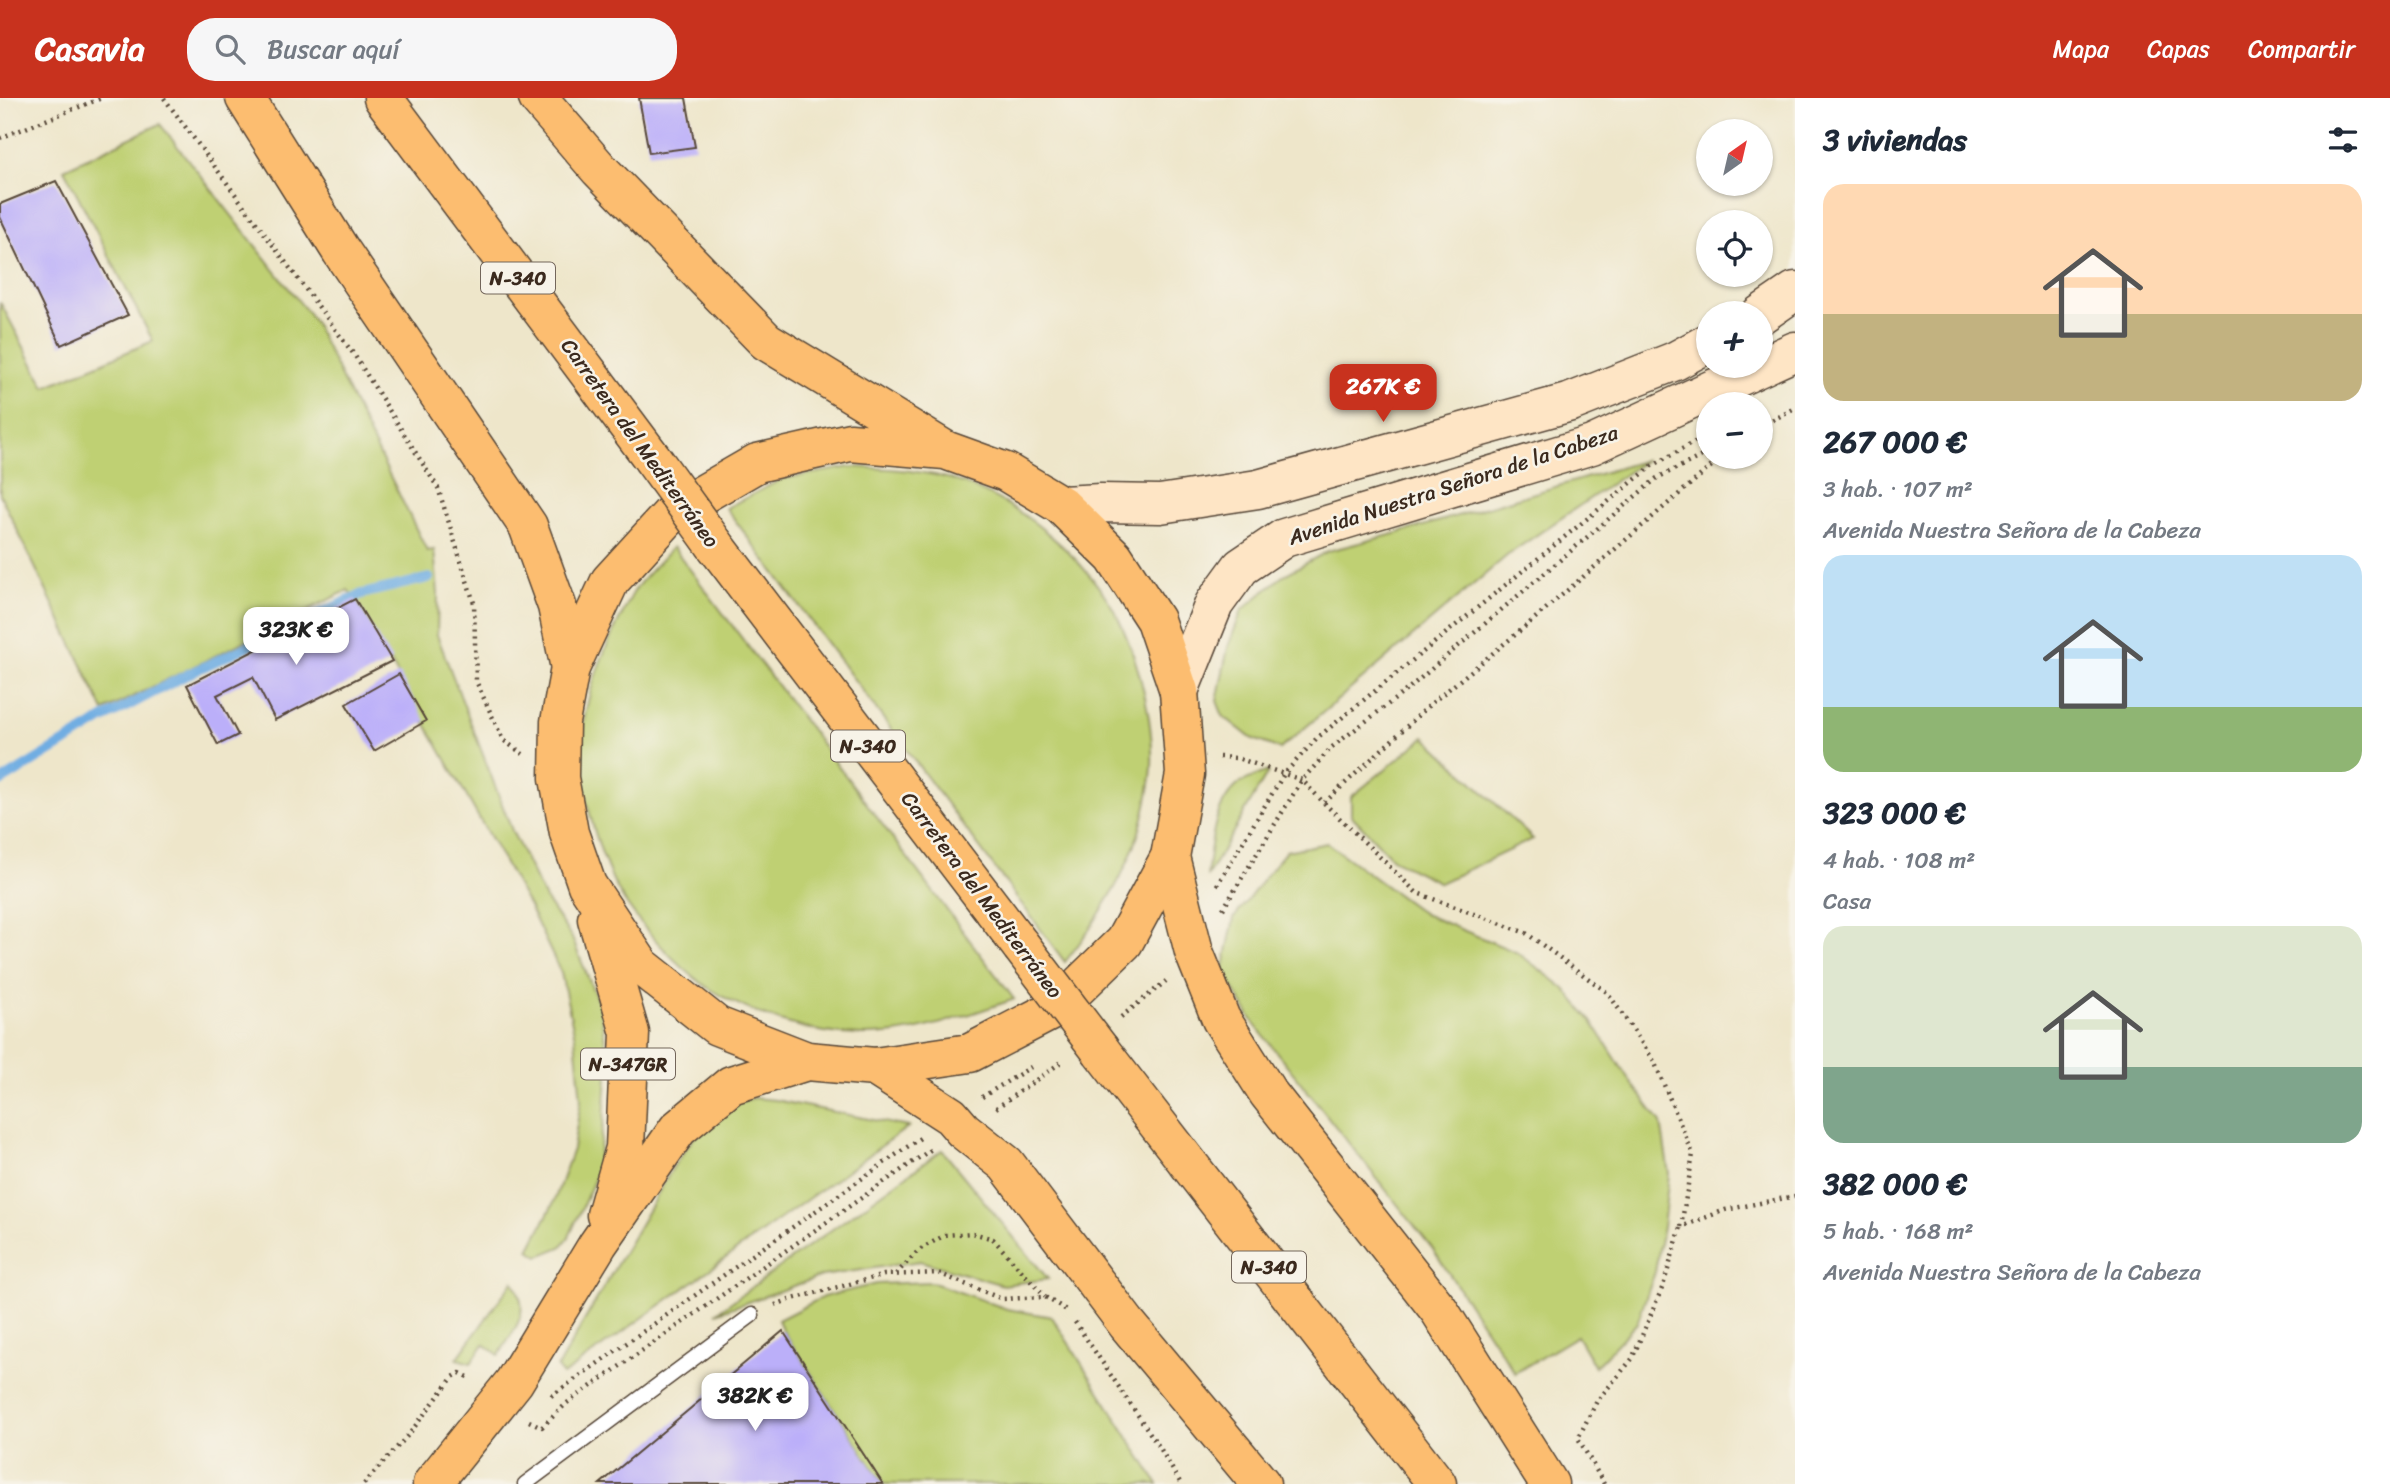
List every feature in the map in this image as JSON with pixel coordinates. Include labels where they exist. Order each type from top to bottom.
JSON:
[{"type":"highway","points":[[245,98],[341,251],[528,526],[557,607],[570,668]]},
{"type":"highway","name":"Carretera del Mediterráneo","points":[[383,98],[715,545],[1101,1051],[1437,1484]]},
{"type":"highway","points":[[538,98],[599,169],[766,341],[945,450],[1006,472],[1061,505],[1114,557],[1155,620],[1179,691],[1185,774],[1170,857],[1124,942],[1055,1009],[970,1053],[875,1067],[807,1060],[717,1026],[641,966],[587,886],[569,833],[559,778],[559,722],[570,668],[610,581],[674,511],[757,463],[850,442],[945,450]]},
{"type":"highway","points":[[1170,857],[1194,953],[1221,1018],[1268,1093],[1439,1310],[1549,1484]]},
{"type":"highway","name":"N-347GR","points":[[587,886],[629,1033],[625,1148],[598,1244]]},
{"type":"highway","name":"N-347GR","points":[[432,1484],[514,1382],[598,1244],[678,1129],[732,1085],[807,1060]]},
{"type":"highway","points":[[875,1067],[951,1116],[963,1130],[1006,1164],[1127,1324],[1261,1484]]},
{"type":"main road","points":[[1773,306],[1795,290]]},
{"type":"main road","name":"Avenida Nuestra Señora de la Cabeza","points":[[1061,505],[1160,505],[1258,489],[1571,402],[1675,361],[1696,350]]},
{"type":"main road","name":"Avenida Nuestra Señora de la Cabeza","points":[[1179,691],[1213,604],[1241,567],[1284,538],[1592,445],[1795,351]]},
{"type":"lane","points":[[525,1484],[752,1315]]},
{"type":"path","points":[[0,138],[102,98]]},
{"type":"path","points":[[164,98],[355,356],[438,488],[474,603],[476,681],[503,740],[559,778]]},
{"type":"path","points":[[1773,420],[1795,408]]},
{"type":"path","points":[[1216,887],[1284,774],[1318,738],[1653,466],[1696,442]]},
{"type":"path","points":[[1222,911],[1302,780],[1332,747],[1403,693],[1657,478],[1696,459]]},
{"type":"path","points":[[1324,803],[1433,702],[1536,618],[1708,469]]},
{"type":"path","points":[[1183,754],[1237,758],[1302,780],[1417,893],[1526,933],[1608,993],[1654,1061],[1693,1154],[1681,1227],[1663,1286],[1632,1359],[1597,1401],[1578,1438],[1604,1484]]},
{"type":"path","points":[[542,1403],[924,1135]]},
{"type":"path","points":[[525,1418],[537,1427],[542,1427],[567,1403],[934,1147]]},
{"type":"path","points":[[1681,1227],[1726,1210],[1795,1196]]},
{"type":"path","points":[[895,1274],[919,1250],[945,1235],[973,1233],[993,1239],[1045,1297],[1067,1311],[1160,1448],[1181,1484]]},
{"type":"path","points":[[752,1315],[789,1300],[895,1274],[937,1273],[1002,1299],[1045,1297]]},
{"type":"path","points":[[364,1484],[409,1434],[453,1377],[460,1373],[477,1383]]},
{"type":"green space","points":[[160,124],[312,318],[427,551],[434,550],[438,593],[437,635],[513,833],[544,897],[572,938],[600,1007],[608,1062],[596,1176],[569,1237],[561,1247],[539,1256],[529,1250],[553,1204],[573,1149],[581,1100],[575,1037],[561,973],[530,908],[355,599],[348,590],[104,711],[0,494],[0,302],[45,387],[153,341],[64,169]]},
{"type":"green space","points":[[1646,460],[1509,554],[1280,749],[1251,738],[1223,716],[1217,701],[1228,647],[1242,610],[1284,575],[1328,551],[1406,531]]},
{"type":"green space","points":[[850,467],[945,477],[994,497],[1030,519],[1063,546],[1104,594],[1124,632],[1140,677],[1150,724],[1152,766],[1146,806],[1134,847],[1118,882],[1088,932],[1065,962],[726,508],[782,479]]},
{"type":"green space","points":[[673,547],[1015,999],[942,1023],[904,1032],[866,1035],[805,1028],[745,1008],[699,982],[655,939],[636,916],[616,886],[606,864],[588,809],[580,760],[581,740],[591,691],[614,630],[637,587]]},
{"type":"green space","points":[[1425,737],[1533,839],[1440,883],[1394,860],[1351,815],[1351,797]]},
{"type":"green space","points":[[1268,771],[1207,877],[1214,828],[1223,804],[1238,785]]},
{"type":"green space","points":[[1327,843],[1424,914],[1518,953],[1564,988],[1591,1020],[1661,1123],[1669,1174],[1655,1272],[1637,1323],[1595,1367],[1577,1336],[1515,1373],[1432,1248],[1255,1025],[1223,971],[1234,918],[1286,851]]},
{"type":"green space","points":[[754,1098],[908,1127],[563,1375],[557,1368],[675,1164],[699,1131],[731,1104]]},
{"type":"green space","points":[[942,1150],[1048,1279],[1003,1285],[920,1261],[822,1276],[716,1313]]},
{"type":"green space","points":[[513,1281],[521,1302],[520,1319],[499,1355],[484,1344],[471,1363],[457,1359]]},
{"type":"green space","points":[[931,1282],[1007,1309],[1052,1317],[1158,1484],[883,1484],[778,1320],[823,1297],[876,1284]]},
{"type":"building","points":[[639,98],[686,98],[695,147],[649,153]]},
{"type":"building","points":[[56,181],[128,315],[61,345],[0,217],[0,204]]},
{"type":"building","points":[[355,599],[392,661],[275,720],[253,677],[217,695],[238,735],[218,745],[187,685]]},
{"type":"building","points":[[399,674],[426,721],[374,751],[346,704]]},
{"type":"building","points":[[783,1331],[883,1484],[600,1484]]},
{"type":"waterway","points":[[0,782],[103,719],[192,672],[362,594],[429,578]]}]
